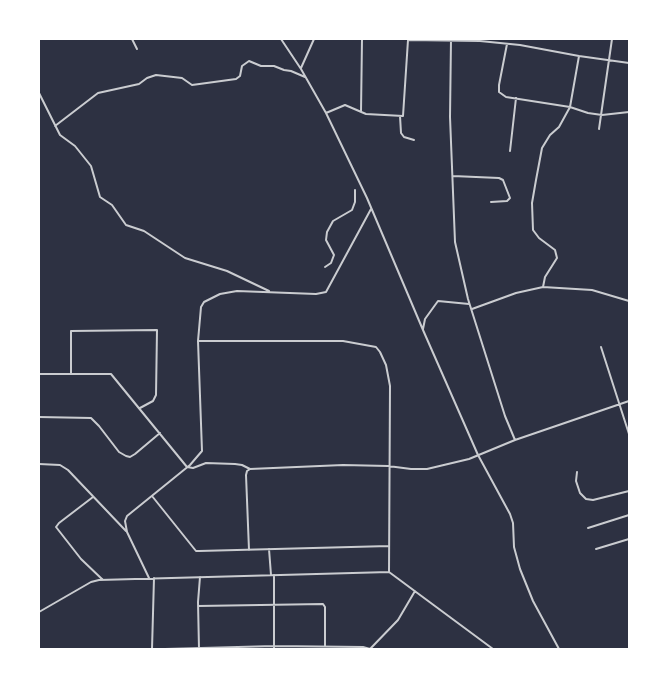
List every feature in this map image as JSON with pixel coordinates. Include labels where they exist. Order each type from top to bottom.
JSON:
[{"type":"street","points":[[132,39],[137,49]]},
{"type":"street","points":[[281,39],[301,68],[326,113],[371,209],[478,455],[510,514],[513,523],[514,547],[520,569],[533,601],[559,649]]},
{"type":"street","points":[[301,68],[314,39]]},
{"type":"street","points":[[361,112],[362,39]]},
{"type":"street","points":[[414,140],[403,136],[400,129],[400,116],[403,116],[408,39],[507,44],[629,63]]},
{"type":"street","points":[[599,129],[612,39]]},
{"type":"street","points":[[451,40],[450,118],[455,242],[462,282],[472,309],[483,350],[515,440]]},
{"type":"street","points":[[507,44],[499,85],[499,92],[506,97],[570,107],[602,115],[629,112]]},
{"type":"street","points":[[543,287],[545,277],[557,258],[554,250],[539,238],[533,230],[532,203],[542,148],[550,135],[559,127],[570,107],[579,56]]},
{"type":"street","points":[[55,126],[98,94],[139,84],[147,78],[156,75],[182,78],[192,85],[236,79],[240,76],[242,66],[249,61],[261,66],[274,66],[284,70],[291,70],[306,78]]},
{"type":"street","points":[[39,93],[60,135],[75,146],[91,166],[100,197],[112,205],[126,225],[144,231],[184,258],[227,271],[271,292]]},
{"type":"street","points":[[510,151],[516,98]]},
{"type":"street","points":[[326,113],[343,105],[361,112],[400,116]]},
{"type":"street","points":[[453,176],[499,178],[503,180],[510,198],[507,201],[491,202]]},
{"type":"street","points":[[324,267],[331,263],[334,255],[326,240],[327,232],[333,221],[352,210],[355,202],[355,190]]},
{"type":"street","points":[[126,532],[125,521],[127,516],[187,467],[202,451],[198,341],[201,307],[204,302],[220,294],[237,291],[323,294],[326,292],[371,209]]},
{"type":"street","points":[[472,309],[516,293],[543,287],[592,290],[629,301]]},
{"type":"street","points":[[423,330],[425,319],[438,301],[469,304]]},
{"type":"street","points":[[71,374],[70,331],[157,330],[156,395],[153,401],[140,409]]},
{"type":"street","points":[[198,341],[343,341],[376,347],[386,365],[390,386],[388,466],[389,572]]},
{"type":"street","points":[[601,347],[629,434]]},
{"type":"street","points":[[39,374],[110,374],[187,467],[193,468],[206,463],[235,464],[242,465],[250,469],[343,465],[427,469],[456,463],[515,440],[629,401]]},
{"type":"street","points":[[39,417],[91,418],[119,452],[130,457],[160,433]]},
{"type":"street","points":[[39,464],[60,465],[68,470],[126,532],[149,578]]},
{"type":"street","points":[[248,550],[246,474],[250,469]]},
{"type":"street","points":[[577,472],[576,481],[580,493],[586,499],[594,500],[629,491]]},
{"type":"street","points":[[93,496],[59,522],[56,527],[81,559],[103,580]]},
{"type":"street","points":[[152,496],[196,551],[389,546]]},
{"type":"street","points":[[588,528],[629,515]]},
{"type":"street","points":[[596,549],[629,539]]},
{"type":"street","points":[[269,550],[272,575],[274,649]]},
{"type":"street","points":[[39,612],[91,582],[103,580],[389,572],[493,649]]},
{"type":"street","points":[[199,649],[198,606],[200,577]]},
{"type":"street","points":[[152,649],[154,578]]},
{"type":"street","points":[[165,649],[274,646],[309,648],[325,646],[370,649],[398,620],[415,591]]},
{"type":"street","points":[[198,606],[324,605],[325,646]]}]
